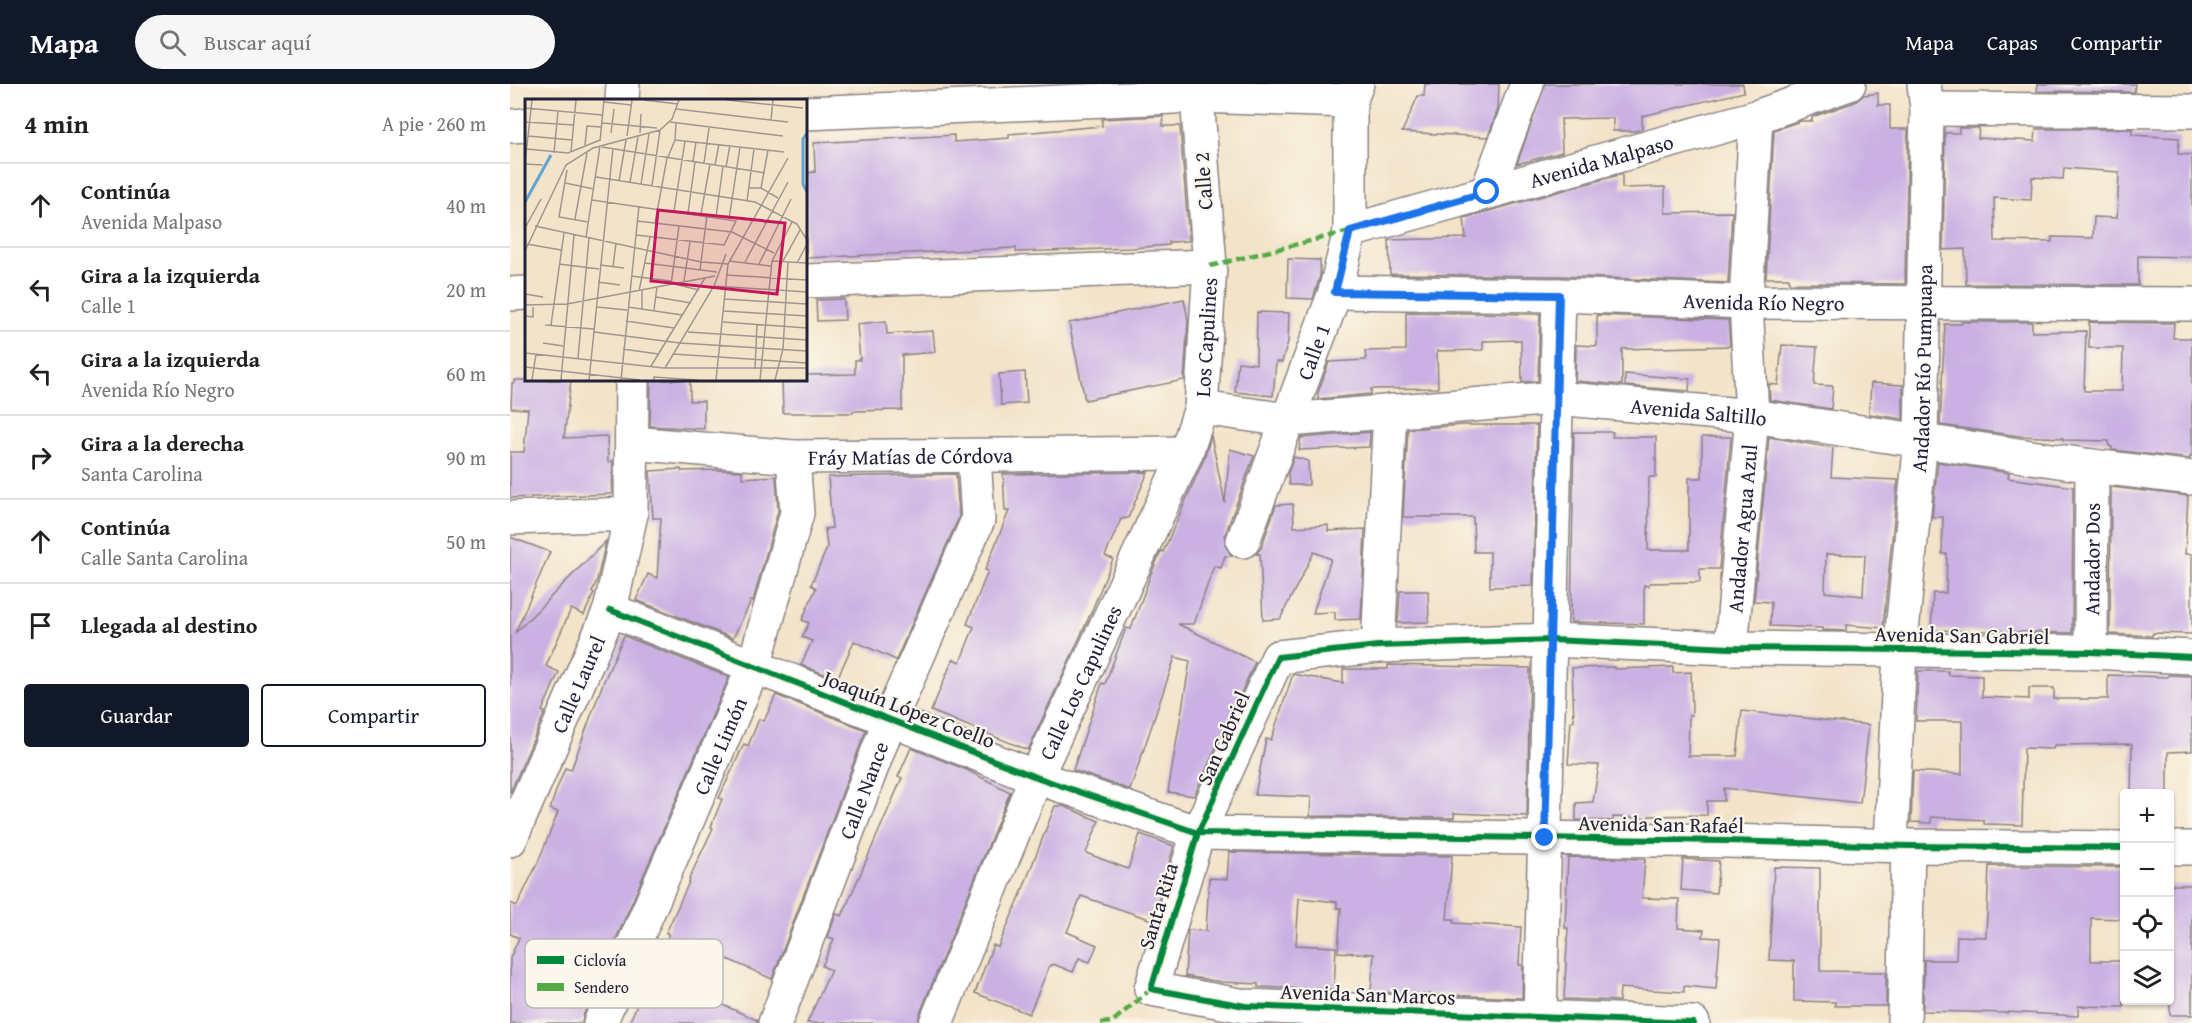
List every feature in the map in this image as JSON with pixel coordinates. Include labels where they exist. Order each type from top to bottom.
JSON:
[{"type":"street","points":[[1487,192],[1527,84]]},
{"type":"street","name":"Avenida Malpaso","points":[[1350,231],[1756,117],[1849,84]]},
{"type":"street","points":[[807,113],[1196,90],[1353,93]]},
{"type":"street","name":"Calle 2","points":[[1196,90],[1210,266]]},
{"type":"street","name":"Calle 1","points":[[1244,541],[1335,292],[1350,231],[1353,93]]},
{"type":"street","points":[[1926,96],[2192,111]]},
{"type":"street","name":"Andador Río Pumpuapa","points":[[1904,1023],[1900,846],[1900,651],[1921,440],[1925,302],[1926,96]]},
{"type":"street","name":"Andador Agua Azul","points":[[1731,648],[1752,416],[1746,302],[1756,117]]},
{"type":"street","points":[[510,126],[525,125]]},
{"type":"street","points":[[807,281],[1210,266]]},
{"type":"street","name":"Los Capulines","points":[[1201,408],[1210,266]]},
{"type":"street","name":"Avenida Río Negro","points":[[1335,292],[1559,295],[1746,302],[2192,304]]},
{"type":"street","points":[[510,294],[525,293]]},
{"type":"street","points":[[1540,1017],[1559,295]]},
{"type":"street","name":"Calle Laurel","points":[[510,840],[610,610],[632,514],[632,381]]},
{"type":"street","name":"Avenida Saltillo","points":[[1201,408],[1288,420],[1556,398],[1752,416],[2092,466],[2192,478]]},
{"type":"street","name":"Calle Los Capulines","points":[[936,1023],[1036,777],[1186,453],[1201,408]]},
{"type":"street","points":[[1378,646],[1390,411]]},
{"type":"street","name":"Fráy Matías de Córdova","points":[[633,443],[793,457],[1186,453]]},
{"type":"street","name":"Calle Nance","points":[[775,1023],[890,719],[978,520],[974,456]]},
{"type":"street","name":"Calle Limón","points":[[636,939],[754,666],[797,513],[793,457]]},
{"type":"street","name":"Andador Dos","points":[[2091,652],[2092,466]]},
{"type":"street","points":[[510,518],[632,514]]},
{"type":"street","name":"Joaquín López Coello","points":[[610,610],[1036,777],[1198,833]]},
{"type":"street","name":"Avenida San Gabriel","points":[[1278,657],[1378,646],[1551,640],[1731,648],[2091,652],[2192,657]]},
{"type":"street","name":"San Gabriel","points":[[1198,833],[1278,657]]},
{"type":"street","name":"Avenida San Rafaél","points":[[1198,833],[2120,848]]},
{"type":"street","name":"Santa Rita","points":[[1150,989],[1198,833]]},
{"type":"street","points":[[2174,848],[2192,848]]},
{"type":"street","name":"Avenida San Marcos","points":[[1150,989],[1244,1015],[1540,1017],[1693,1023]]},
{"type":"street","name":"Calle Limón","points":[[600,1023],[606,1008]]},
{"type":"building","points":[[1425,84],[1499,84],[1498,109],[1488,137],[1402,132],[1418,96],[1424,96]]},
{"type":"building","points":[[1545,84],[1743,84],[1744,92],[1642,116],[1642,129],[1636,131],[1613,131],[1613,118],[1561,119],[1562,152],[1517,164]]},
{"type":"building","points":[[2038,84],[2135,84],[2134,92],[2037,91]]},
{"type":"building","points":[[1878,93],[1878,105],[1890,105],[1890,129],[1908,129],[1905,284],[1789,283],[1789,278],[1766,278],[1774,130],[1801,121],[1812,121],[1812,117],[1855,102],[1864,95]]},
{"type":"building","points":[[1163,116],[1163,126],[1180,126],[1189,241],[1132,248],[1016,252],[1016,248],[807,258],[807,173],[815,172],[814,143],[954,135],[954,142],[1009,138],[1009,134],[1102,126],[1102,119]]},
{"type":"building","points":[[1959,128],[1979,128],[1978,138],[2035,141],[2036,129],[2132,129],[2132,135],[2179,138],[2178,154],[2192,155],[2192,257],[2138,256],[2138,285],[1966,284],[1965,249],[1943,250],[1945,133],[1959,133]],"holes":[[[2064,168],[2119,172],[2117,218],[2094,217],[2093,238],[2052,237],[2052,242],[1995,241],[1994,198],[2031,200],[2032,177],[2063,179]]]},
{"type":"building","points":[[1622,174],[1622,188],[1665,187],[1665,213],[1732,212],[1728,283],[1560,276],[1390,274],[1389,240],[1466,238],[1464,218]]},
{"type":"building","points":[[1288,259],[1320,260],[1320,276],[1313,299],[1287,298]]},
{"type":"building","points":[[844,299],[845,320],[817,321],[816,300]]},
{"type":"building","points":[[1184,299],[1188,320],[1184,380],[1085,400],[1069,323]]},
{"type":"building","points":[[1257,312],[1289,313],[1288,342],[1282,362],[1276,362],[1273,396],[1235,392],[1238,362],[1256,364]]},
{"type":"building","points":[[1406,312],[1540,314],[1538,381],[1522,382],[1521,340],[1483,341],[1483,350],[1437,351],[1438,388],[1371,389],[1371,394],[1318,399],[1329,362],[1366,360],[1365,351],[1406,350]]},
{"type":"building","points":[[1597,315],[1728,320],[1730,346],[1622,349],[1622,385],[1575,381],[1576,345],[1597,346]]},
{"type":"building","points":[[886,321],[887,334],[933,331],[935,352],[902,355],[902,410],[783,413],[782,381],[807,381],[807,375],[855,374],[855,360],[860,360],[857,324]]},
{"type":"building","points":[[1962,322],[2032,322],[2032,332],[2086,331],[2084,391],[2122,391],[2123,348],[2089,348],[2089,322],[2174,323],[2173,338],[2192,338],[2192,456],[2190,459],[2112,450],[2109,441],[2019,436],[1940,425],[1945,324],[1961,324]]},
{"type":"building","points":[[1782,345],[1817,347],[1814,385],[1833,386],[1831,409],[1770,400],[1769,384],[1778,385]]},
{"type":"building","points":[[1025,372],[1027,403],[1001,405],[999,374]]},
{"type":"building","points":[[1625,374],[1690,379],[1689,391],[1625,386]]},
{"type":"building","points":[[515,380],[571,381],[564,438],[607,436],[608,462],[613,461],[612,494],[510,498],[510,452],[524,452],[528,409],[511,408],[512,383],[515,383]]},
{"type":"building","points":[[651,381],[690,381],[690,401],[704,401],[704,429],[650,426]]},
{"type":"building","points":[[1871,383],[1903,385],[1903,419],[1869,414]]},
{"type":"building","points":[[1464,425],[1537,425],[1533,586],[1490,587],[1490,552],[1474,552],[1473,517],[1403,517],[1408,429]]},
{"type":"building","points":[[1370,432],[1369,447],[1299,450],[1301,438]]},
{"type":"building","points":[[1574,432],[1613,432],[1612,437],[1656,437],[1656,477],[1649,477],[1648,550],[1689,550],[1689,478],[1702,478],[1702,437],[1731,437],[1719,569],[1700,569],[1700,582],[1644,585],[1644,624],[1571,622]]},
{"type":"building","points":[[1211,436],[1225,503],[1230,449],[1254,456],[1225,535],[1225,545],[1232,556],[1225,556],[1221,568],[1214,566],[1194,624],[1178,624],[1255,662],[1194,796],[1168,792],[1190,661],[1175,657],[1130,790],[1073,770],[1102,683],[1105,684],[1126,628],[1131,629],[1151,574],[1203,461]]},
{"type":"building","points":[[1769,437],[1833,448],[1831,477],[1898,480],[1883,628],[1846,625],[1846,631],[1770,626],[1771,602],[1754,601]],"holes":[[[1826,554],[1865,555],[1863,596],[1825,592]]]},
{"type":"building","points":[[1294,457],[1308,461],[1309,485],[1289,485],[1288,473]]},
{"type":"building","points":[[1938,462],[2009,473],[2008,478],[2073,487],[2072,633],[1931,630],[1933,593],[1946,593],[1947,554],[1942,554],[1943,517],[1932,517]]},
{"type":"building","points":[[681,469],[681,471],[742,471],[742,478],[776,476],[778,511],[753,601],[733,638],[636,600],[648,574],[657,578],[661,518],[653,518],[650,471]]},
{"type":"building","points":[[1148,472],[1128,518],[1121,519],[1105,556],[1113,559],[1028,750],[931,711],[953,659],[960,662],[974,627],[967,624],[988,571],[985,570],[1009,511],[1005,511],[1003,474]]},
{"type":"building","points":[[956,474],[959,517],[896,660],[854,641],[837,679],[801,665],[812,641],[802,637],[809,623],[802,620],[816,588],[811,585],[827,548],[825,529],[832,528],[828,477]]},
{"type":"building","points":[[2111,487],[2188,496],[2185,554],[2192,554],[2192,634],[2153,633],[2152,636],[2110,634]]},
{"type":"building","points":[[1293,504],[1294,527],[1328,525],[1328,531],[1365,529],[1361,619],[1335,620],[1335,612],[1313,613],[1331,559],[1314,552],[1280,619],[1263,620],[1260,554],[1256,554],[1261,548],[1276,505]]},
{"type":"building","points":[[510,537],[550,552],[515,633],[606,541],[592,592],[594,593],[584,615],[571,609],[546,666],[559,672],[542,711],[545,712],[510,793]]},
{"type":"building","points":[[1400,591],[1428,591],[1429,622],[1398,623]]},
{"type":"building","points":[[624,636],[729,677],[616,939],[525,939],[525,1008],[586,1008],[582,1023],[510,1023],[510,958],[519,938],[510,934],[510,903],[517,906],[538,862],[558,812],[550,809],[556,791],[565,768],[571,770],[603,683]]},
{"type":"building","points":[[1388,665],[1530,668],[1527,816],[1454,813],[1454,818],[1310,816],[1311,797],[1255,795],[1266,739],[1271,740],[1293,674],[1343,683],[1343,669],[1388,669]]},
{"type":"building","points":[[1614,667],[1614,669],[1673,667],[1673,673],[1691,672],[1692,715],[1689,715],[1688,756],[1737,756],[1742,711],[1869,725],[1860,803],[1724,788],[1724,801],[1707,801],[1707,815],[1613,817],[1613,821],[1576,820],[1576,803],[1593,802],[1599,765],[1568,764],[1571,721],[1574,721],[1572,668]]},
{"type":"building","points":[[1918,671],[1948,671],[1948,675],[1982,676],[1982,697],[2029,699],[2029,688],[2054,688],[2054,699],[2108,699],[2108,675],[2192,676],[2192,751],[2168,752],[2168,789],[2131,789],[2132,744],[2054,745],[2053,749],[2024,748],[2022,825],[1984,824],[1984,820],[1931,817],[1931,823],[1911,822],[1913,771],[1962,774],[1962,721],[1916,721]]},
{"type":"building","points":[[776,695],[866,730],[772,979],[723,957],[723,939],[667,939],[669,934],[666,933],[713,828],[711,827],[722,799],[719,798],[744,744],[748,746],[759,719],[764,721]]},
{"type":"building","points":[[911,748],[967,770],[1010,792],[918,1023],[807,1023],[831,970],[822,966],[834,939],[828,937],[836,914],[842,916],[902,778],[898,777]]},
{"type":"building","points":[[1055,806],[1063,806],[1099,821],[1086,853],[1128,869],[1140,834],[1174,846],[1152,920],[1081,896],[1067,932],[1097,945],[1090,962],[1079,958],[1073,972],[1053,964],[1050,965],[1029,1014],[975,993],[993,945],[998,947],[1019,899]]},
{"type":"building","points":[[1229,852],[1452,856],[1447,919],[1454,919],[1454,923],[1521,927],[1519,965],[1523,965],[1522,998],[1371,992],[1374,954],[1338,952],[1341,908],[1337,908],[1337,902],[1299,898],[1296,945],[1336,947],[1334,990],[1258,987],[1258,984],[1222,982],[1185,976],[1188,930],[1206,931],[1209,878],[1227,879]]},
{"type":"building","points":[[1568,857],[1645,859],[1642,898],[1679,899],[1678,928],[1704,930],[1703,937],[1720,938],[1716,989],[1684,986],[1684,992],[1620,988],[1619,1001],[1564,999],[1568,928],[1565,928]]},
{"type":"building","points":[[1683,859],[1719,861],[1716,893],[1681,890]]},
{"type":"building","points":[[1989,866],[2120,867],[2120,919],[2091,918],[2091,961],[2120,961],[2120,1005],[2124,1007],[2078,1006],[2078,1016],[1923,1011],[1924,960],[1956,960],[1957,936],[1986,937]]},
{"type":"building","points":[[1774,867],[1820,868],[1820,971],[1886,972],[1886,1006],[1835,1006],[1835,1002],[1794,1001],[1794,961],[1769,960]]},
{"type":"building","points":[[2174,885],[2192,885],[2192,1015],[2170,1015],[2170,1005],[2174,1005]]},
{"type":"building","points":[[723,1005],[757,1020],[757,1023],[629,1023],[636,1008],[723,1008]]},
{"type":"marked path","points":[[1210,266],[1350,231]]},
{"type":"marked path","points":[[1101,1023],[1112,1022],[1151,989]]},
{"type":"cycle path","points":[[610,610],[1036,777],[1198,833],[2120,848]]},
{"type":"cycle path","points":[[1693,1023],[1245,1006],[1151,989],[1198,833],[1278,657],[1378,646],[1551,640],[1731,648],[2091,652],[2192,657]]},
{"type":"route","points":[[1487,192],[1350,231],[1335,292],[1559,295],[1545,838]]}]
